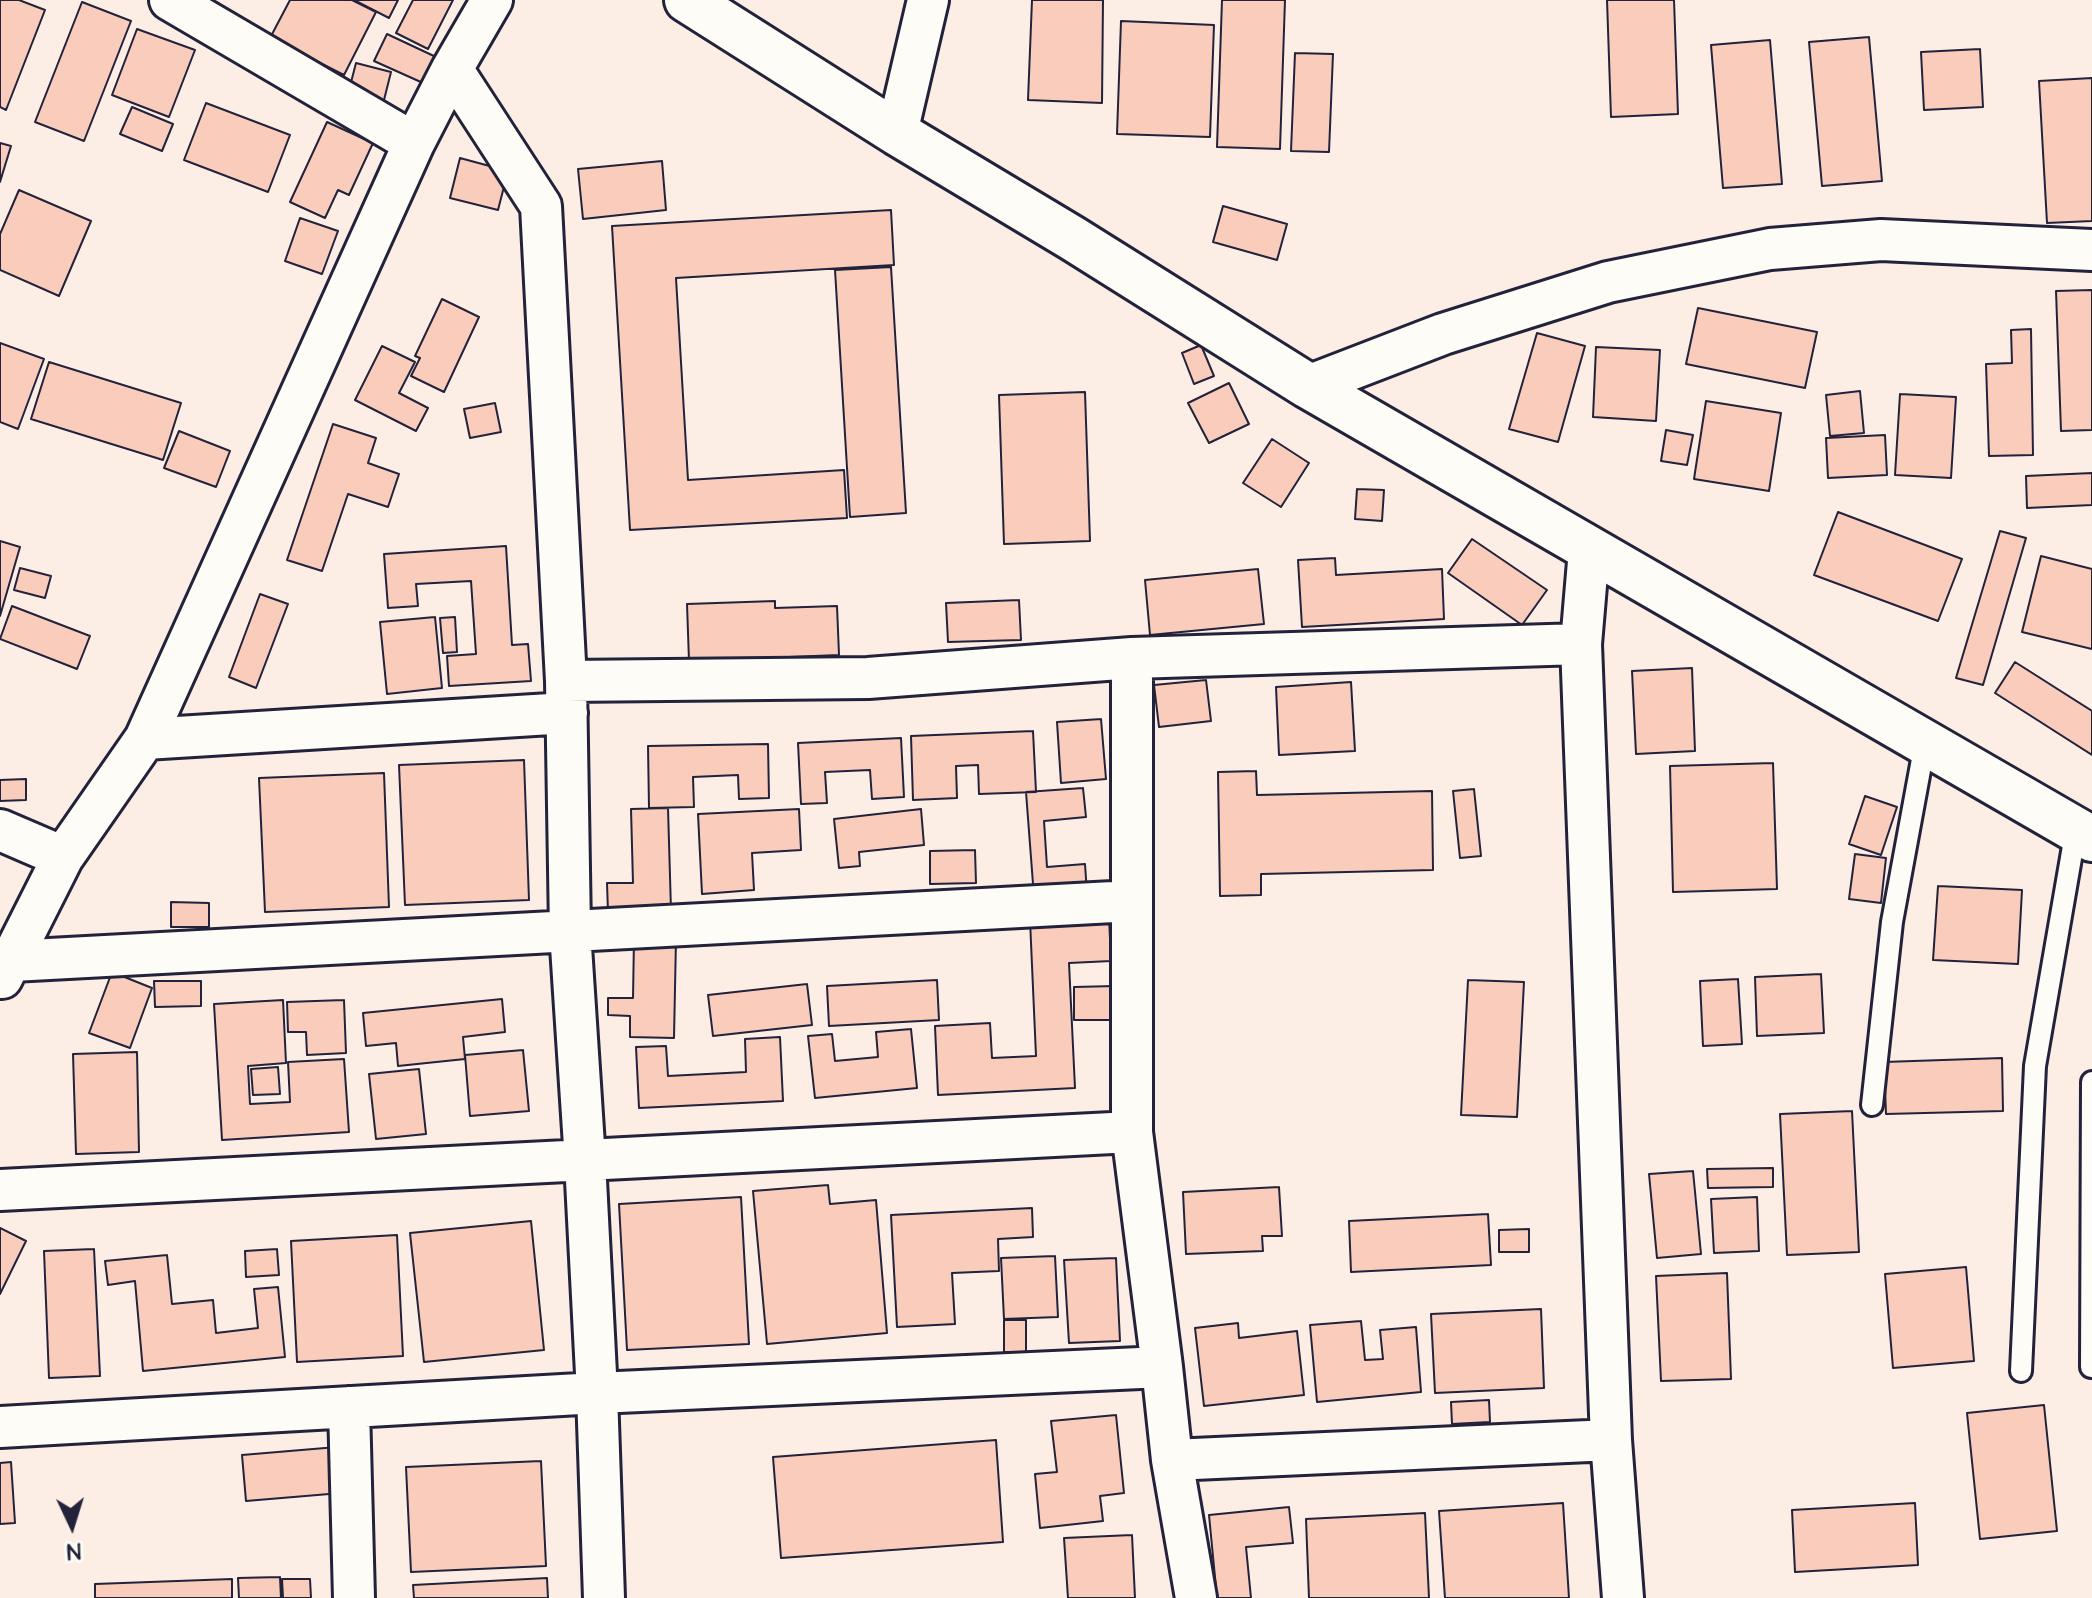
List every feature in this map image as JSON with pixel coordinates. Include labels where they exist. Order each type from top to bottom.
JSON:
[{"type":"street","points":[[170,0],[414,143]]},
{"type":"street","points":[[6,972],[63,857],[145,739],[414,143],[492,0]]},
{"type":"street","points":[[687,0],[1308,386],[2084,834]]},
{"type":"street","points":[[897,133],[928,0]]},
{"type":"street","points":[[452,69],[541,206],[566,697],[570,931],[597,1393],[604,1598]]},
{"type":"street","points":[[1308,386],[1443,334],[1608,282],[1770,249],[1881,240],[2092,250]]},
{"type":"street","points":[[1589,550],[1581,644],[1611,1440],[1623,1598]]},
{"type":"street","points":[[145,739],[566,697],[1132,658],[1581,644]]},
{"type":"street","points":[[1132,658],[1132,1132],[1172,1460],[1196,1598]]},
{"type":"street","points":[[0,830],[63,857]]},
{"type":"street","points":[[6,972],[570,931],[1132,901]]},
{"type":"street","points":[[0,1190],[1132,1132]]},
{"type":"street","points":[[0,1427],[597,1393],[1162,1367]]},
{"type":"street","points":[[349,1407],[354,1598]]},
{"type":"street","points":[[1172,1460],[1611,1440]]},
{"type":"lane","points":[[1872,1105],[1892,922],[1925,743]]},
{"type":"lane","points":[[2021,1371],[2035,1066],[2084,834]]},
{"type":"lane","points":[[2091,1367],[2092,1082]]},
{"type":"building","points":[[0,0],[19,0],[45,10],[6,110],[0,107]]},
{"type":"building","points":[[290,0],[352,0],[376,12],[344,75],[270,38]]},
{"type":"building","points":[[354,0],[398,0],[389,18]]},
{"type":"building","points":[[413,0],[453,0],[428,49],[396,33]]},
{"type":"building","points":[[1032,0],[1103,0],[1102,103],[1028,100]]},
{"type":"building","points":[[1222,0],[1285,0],[1280,149],[1217,147]]},
{"type":"building","points":[[1607,0],[1674,0],[1678,114],[1611,117]]},
{"type":"building","points":[[82,2],[131,21],[84,141],[35,122]]},
{"type":"building","points":[[1121,21],[1214,25],[1210,137],[1117,134]]},
{"type":"building","points":[[137,29],[195,50],[169,117],[112,95]]},
{"type":"building","points":[[387,34],[436,57],[423,83],[374,61]]},
{"type":"building","points":[[1869,37],[1882,181],[1822,186],[1809,42]]},
{"type":"building","points":[[1770,40],[1782,184],[1723,188],[1711,45]]},
{"type":"building","points":[[1980,49],[1983,107],[1924,110],[1921,52]]},
{"type":"building","points":[[1295,53],[1333,54],[1329,152],[1291,151]]},
{"type":"building","points":[[356,63],[391,72],[383,104],[348,94]]},
{"type":"building","points":[[2092,78],[2092,221],[2047,223],[2039,81]]},
{"type":"building","points":[[206,103],[290,135],[268,192],[184,160]]},
{"type":"building","points":[[132,107],[173,124],[162,151],[120,134]]},
{"type":"building","points":[[327,122],[373,143],[349,195],[338,190],[325,218],[290,202]]},
{"type":"building","points":[[0,143],[11,146],[0,182]]},
{"type":"building","points":[[460,158],[508,171],[498,210],[450,198]]},
{"type":"building","points":[[662,161],[666,210],[583,219],[578,169]]},
{"type":"building","points":[[19,190],[91,221],[59,296],[0,270],[0,234]]},
{"type":"building","points":[[1223,206],[1287,224],[1277,260],[1213,242]]},
{"type":"building","points":[[891,210],[894,265],[676,278],[688,480],[844,470],[847,518],[630,530],[612,226]]},
{"type":"building","points":[[300,218],[338,231],[322,274],[285,261]]},
{"type":"building","points":[[891,267],[906,513],[850,517],[835,270]]},
{"type":"building","points":[[2092,290],[2092,430],[2061,431],[2056,291]]},
{"type":"building","points":[[442,299],[479,317],[444,392],[411,376],[420,358],[415,356]]},
{"type":"building","points":[[1698,308],[1817,332],[1805,388],[1686,364]]},
{"type":"building","points":[[2031,329],[2033,455],[1989,456],[1986,364],[2012,363],[2011,330]]},
{"type":"building","points":[[1537,333],[1585,346],[1558,442],[1509,429]]},
{"type":"building","points":[[0,343],[44,359],[18,429],[0,422]]},
{"type":"building","points":[[1201,345],[1214,376],[1194,384],[1182,353]]},
{"type":"building","points":[[382,346],[415,362],[399,393],[428,408],[416,431],[355,400]]},
{"type":"building","points":[[1596,347],[1660,350],[1656,421],[1593,417]]},
{"type":"building","points":[[49,362],[181,403],[163,460],[31,419]]},
{"type":"building","points":[[1229,383],[1249,424],[1209,443],[1188,403]]},
{"type":"building","points":[[1860,391],[1864,433],[1830,436],[1826,395]]},
{"type":"building","points":[[1085,392],[1090,541],[1004,544],[999,395]]},
{"type":"building","points":[[1900,394],[1956,397],[1951,478],[1895,475]]},
{"type":"building","points":[[1706,401],[1781,413],[1769,491],[1694,479]]},
{"type":"building","points":[[495,403],[501,432],[470,438],[464,409]]},
{"type":"building","points":[[333,424],[376,438],[368,463],[399,474],[388,507],[348,494],[322,571],[287,560]]},
{"type":"building","points":[[1666,430],[1693,435],[1687,465],[1661,461]]},
{"type":"building","points":[[179,431],[230,451],[216,487],[164,468]]},
{"type":"building","points":[[1885,435],[1887,475],[1828,478],[1826,438]]},
{"type":"building","points":[[1272,439],[1309,463],[1281,507],[1243,483]]},
{"type":"building","points":[[2092,473],[2092,505],[2027,508],[2026,476]]},
{"type":"building","points":[[1357,489],[1384,490],[1382,521],[1355,519]]},
{"type":"building","points":[[1838,512],[1962,559],[1938,621],[1814,575]]},
{"type":"building","points":[[2000,531],[2026,538],[1983,685],[1956,678]]},
{"type":"building","points":[[1472,539],[1547,590],[1522,625],[1448,573]]},
{"type":"building","points":[[0,541],[20,547],[0,616]]},
{"type":"building","points":[[506,546],[512,645],[528,644],[531,681],[449,686],[447,656],[476,654],[471,581],[416,584],[418,606],[388,608],[384,554]]},
{"type":"building","points":[[2041,556],[2092,569],[2092,649],[2022,632]]},
{"type":"building","points":[[1335,558],[1336,575],[1442,569],[1444,619],[1302,627],[1298,560]]},
{"type":"building","points":[[20,568],[51,576],[45,598],[14,590]]},
{"type":"building","points":[[1258,569],[1264,624],[1150,635],[1145,580]]},
{"type":"building","points":[[260,594],[288,604],[256,688],[229,677]]},
{"type":"building","points":[[1019,600],[1021,640],[948,642],[946,603]]},
{"type":"building","points":[[775,601],[775,608],[837,606],[839,655],[689,661],[687,604]]},
{"type":"building","points":[[12,606],[90,636],[77,669],[0,639]]},
{"type":"building","points":[[435,617],[442,688],[387,694],[380,622]]},
{"type":"building","points":[[455,617],[457,652],[443,653],[440,618]]},
{"type":"building","points":[[2015,662],[2092,711],[2092,755],[1995,693]]},
{"type":"building","points":[[1692,668],[1695,751],[1636,754],[1632,671]]},
{"type":"building","points":[[1206,680],[1211,721],[1159,727],[1154,685]]},
{"type":"building","points":[[1351,682],[1355,751],[1279,755],[1276,687]]},
{"type":"building","points":[[1101,719],[1106,779],[1061,783],[1057,722]]},
{"type":"building","points":[[1033,731],[1036,792],[979,794],[978,765],[956,766],[957,798],[913,800],[911,736]]},
{"type":"building","points":[[901,738],[904,797],[872,799],[870,770],[825,772],[827,803],[801,804],[798,743]]},
{"type":"building","points":[[768,744],[769,798],[739,799],[738,775],[693,777],[694,807],[649,808],[648,746]]},
{"type":"building","points":[[524,760],[529,900],[405,905],[399,765]]},
{"type":"building","points":[[1773,763],[1777,889],[1673,892],[1670,766]]},
{"type":"building","points":[[1256,771],[1257,795],[1432,791],[1433,870],[1261,874],[1261,895],[1220,896],[1218,772]]},
{"type":"building","points":[[384,773],[389,907],[265,912],[259,778]]},
{"type":"building","points":[[26,779],[26,800],[0,801],[0,780]]},
{"type":"building","points":[[1083,788],[1086,817],[1044,821],[1047,867],[1085,864],[1087,893],[1034,897],[1026,792]]},
{"type":"building","points":[[1474,789],[1481,856],[1460,858],[1453,791]]},
{"type":"building","points":[[1865,796],[1897,807],[1881,855],[1849,844]]},
{"type":"building","points":[[668,808],[671,910],[608,912],[607,883],[633,883],[631,809]]},
{"type":"building","points":[[799,809],[801,850],[752,853],[754,890],[702,894],[698,814]]},
{"type":"building","points":[[921,809],[924,845],[859,852],[860,866],[839,868],[834,819]]},
{"type":"building","points":[[975,850],[976,883],[930,884],[930,851]]},
{"type":"building","points":[[1855,854],[1886,858],[1881,903],[1849,899]]},
{"type":"building","points":[[1938,886],[2022,890],[2018,964],[1933,960]]},
{"type":"building","points":[[171,902],[209,903],[209,927],[171,927]]},
{"type":"building","points":[[1109,917],[1111,961],[1069,963],[1075,1088],[938,1095],[935,1026],[990,1023],[992,1058],[1036,1056],[1030,920]]},
{"type":"building","points":[[634,938],[676,939],[674,1038],[630,1037],[630,1016],[608,1015],[608,998],[633,998]]},
{"type":"building","points":[[112,972],[152,988],[130,1048],[89,1033]]},
{"type":"building","points":[[1821,974],[1824,1033],[1757,1036],[1755,977]]},
{"type":"building","points":[[1738,979],[1742,1044],[1703,1046],[1700,981]]},
{"type":"building","points":[[937,980],[939,1020],[829,1026],[827,986]]},
{"type":"building","points":[[1468,980],[1524,982],[1517,1117],[1461,1115]]},
{"type":"building","points":[[154,981],[201,981],[201,1006],[155,1007]]},
{"type":"building","points":[[807,984],[812,1025],[713,1036],[708,995]]},
{"type":"building","points":[[1115,986],[1115,1020],[1074,1020],[1074,987]]},
{"type":"building","points":[[502,999],[505,1032],[463,1037],[465,1059],[398,1066],[396,1043],[366,1046],[363,1013]]},
{"type":"building","points":[[283,1000],[286,1063],[248,1066],[250,1104],[290,1102],[288,1062],[344,1059],[349,1132],[222,1140],[214,1004]]},
{"type":"building","points":[[344,1000],[346,1053],[307,1055],[306,1032],[288,1032],[287,1002]]},
{"type":"building","points":[[911,1029],[917,1088],[815,1098],[808,1036],[832,1034],[835,1061],[878,1057],[876,1032]]},
{"type":"building","points":[[780,1037],[783,1101],[639,1108],[636,1047],[666,1046],[668,1076],[746,1072],[745,1039]]},
{"type":"building","points":[[523,1050],[529,1111],[470,1116],[465,1055]]},
{"type":"building","points":[[137,1052],[139,1152],[76,1154],[73,1054]]},
{"type":"building","points":[[2002,1058],[2003,1111],[1886,1114],[1884,1062]]},
{"type":"building","points":[[278,1067],[280,1094],[253,1095],[251,1069]]},
{"type":"building","points":[[419,1069],[426,1134],[376,1139],[369,1074]]},
{"type":"building","points":[[1852,1111],[1859,1252],[1787,1255],[1780,1114]]},
{"type":"building","points":[[1773,1168],[1773,1187],[1708,1188],[1707,1169]]},
{"type":"building","points":[[1693,1171],[1701,1254],[1657,1258],[1649,1174]]},
{"type":"building","points":[[828,1185],[830,1204],[876,1200],[887,1333],[767,1344],[753,1191]]},
{"type":"building","points":[[1279,1187],[1282,1236],[1262,1236],[1263,1251],[1186,1254],[1183,1192]]},
{"type":"building","points":[[741,1197],[749,1344],[627,1350],[619,1204]]},
{"type":"building","points":[[1757,1197],[1759,1251],[1714,1253],[1711,1199]]},
{"type":"building","points":[[1032,1208],[1033,1237],[998,1239],[999,1271],[952,1273],[955,1324],[897,1327],[891,1215]]},
{"type":"building","points":[[1488,1214],[1491,1265],[1351,1272],[1349,1221]]},
{"type":"building","points":[[531,1221],[544,1350],[424,1362],[410,1233]]},
{"type":"building","points":[[0,1228],[26,1241],[0,1294]]},
{"type":"building","points":[[1529,1229],[1529,1252],[1499,1252],[1499,1230]]},
{"type":"building","points":[[397,1235],[403,1356],[297,1362],[291,1241]]},
{"type":"building","points":[[94,1249],[100,1376],[49,1378],[44,1251]]},
{"type":"building","points":[[277,1249],[279,1275],[246,1277],[245,1251]]},
{"type":"building","points":[[167,1255],[172,1304],[213,1300],[216,1333],[258,1328],[254,1289],[278,1287],[285,1357],[143,1371],[135,1281],[108,1285],[105,1261]]},
{"type":"building","points":[[1055,1256],[1058,1317],[1004,1319],[1001,1258]]},
{"type":"building","points":[[1116,1258],[1120,1341],[1069,1343],[1064,1260]]},
{"type":"building","points":[[1966,1267],[1974,1361],[1893,1368],[1885,1274]]},
{"type":"building","points":[[1727,1273],[1731,1379],[1661,1381],[1656,1276]]},
{"type":"building","points":[[1541,1309],[1544,1388],[1435,1393],[1431,1314]]},
{"type":"building","points":[[1004,1320],[1026,1320],[1026,1352],[1004,1352]]},
{"type":"building","points":[[1361,1321],[1365,1360],[1383,1359],[1380,1330],[1416,1327],[1421,1392],[1317,1402],[1310,1325]]},
{"type":"building","points":[[1238,1323],[1239,1338],[1297,1331],[1304,1395],[1204,1406],[1195,1328]]},
{"type":"building","points":[[1489,1400],[1490,1422],[1452,1424],[1451,1402]]},
{"type":"building","points":[[2044,1405],[2057,1531],[1980,1539],[1967,1413]]},
{"type":"building","points":[[1116,1415],[1124,1493],[1100,1496],[1103,1521],[1040,1528],[1035,1474],[1057,1472],[1051,1421]]},
{"type":"building","points":[[996,1440],[1003,1542],[781,1558],[773,1457]]},
{"type":"building","points":[[337,1447],[341,1493],[246,1501],[242,1455]]},
{"type":"building","points":[[541,1461],[546,1566],[411,1572],[406,1467]]},
{"type":"building","points":[[11,1462],[15,1523],[0,1524],[0,1463]]},
{"type":"building","points":[[1563,1503],[1569,1598],[1445,1598],[1439,1511]]},
{"type":"building","points":[[1915,1503],[1918,1565],[1795,1572],[1792,1510]]},
{"type":"building","points":[[1289,1507],[1293,1543],[1246,1547],[1251,1598],[1217,1598],[1209,1515]]},
{"type":"building","points":[[1425,1513],[1429,1598],[1309,1598],[1306,1519]]},
{"type":"building","points":[[1132,1535],[1135,1598],[1068,1598],[1064,1538]]},
{"type":"building","points":[[280,1577],[281,1598],[239,1598],[238,1578]]},
{"type":"building","points":[[547,1578],[548,1598],[414,1598],[413,1585]]},
{"type":"building","points":[[232,1579],[232,1598],[95,1598],[95,1584]]},
{"type":"building","points":[[282,1579],[310,1579],[311,1598],[283,1598]]}]
